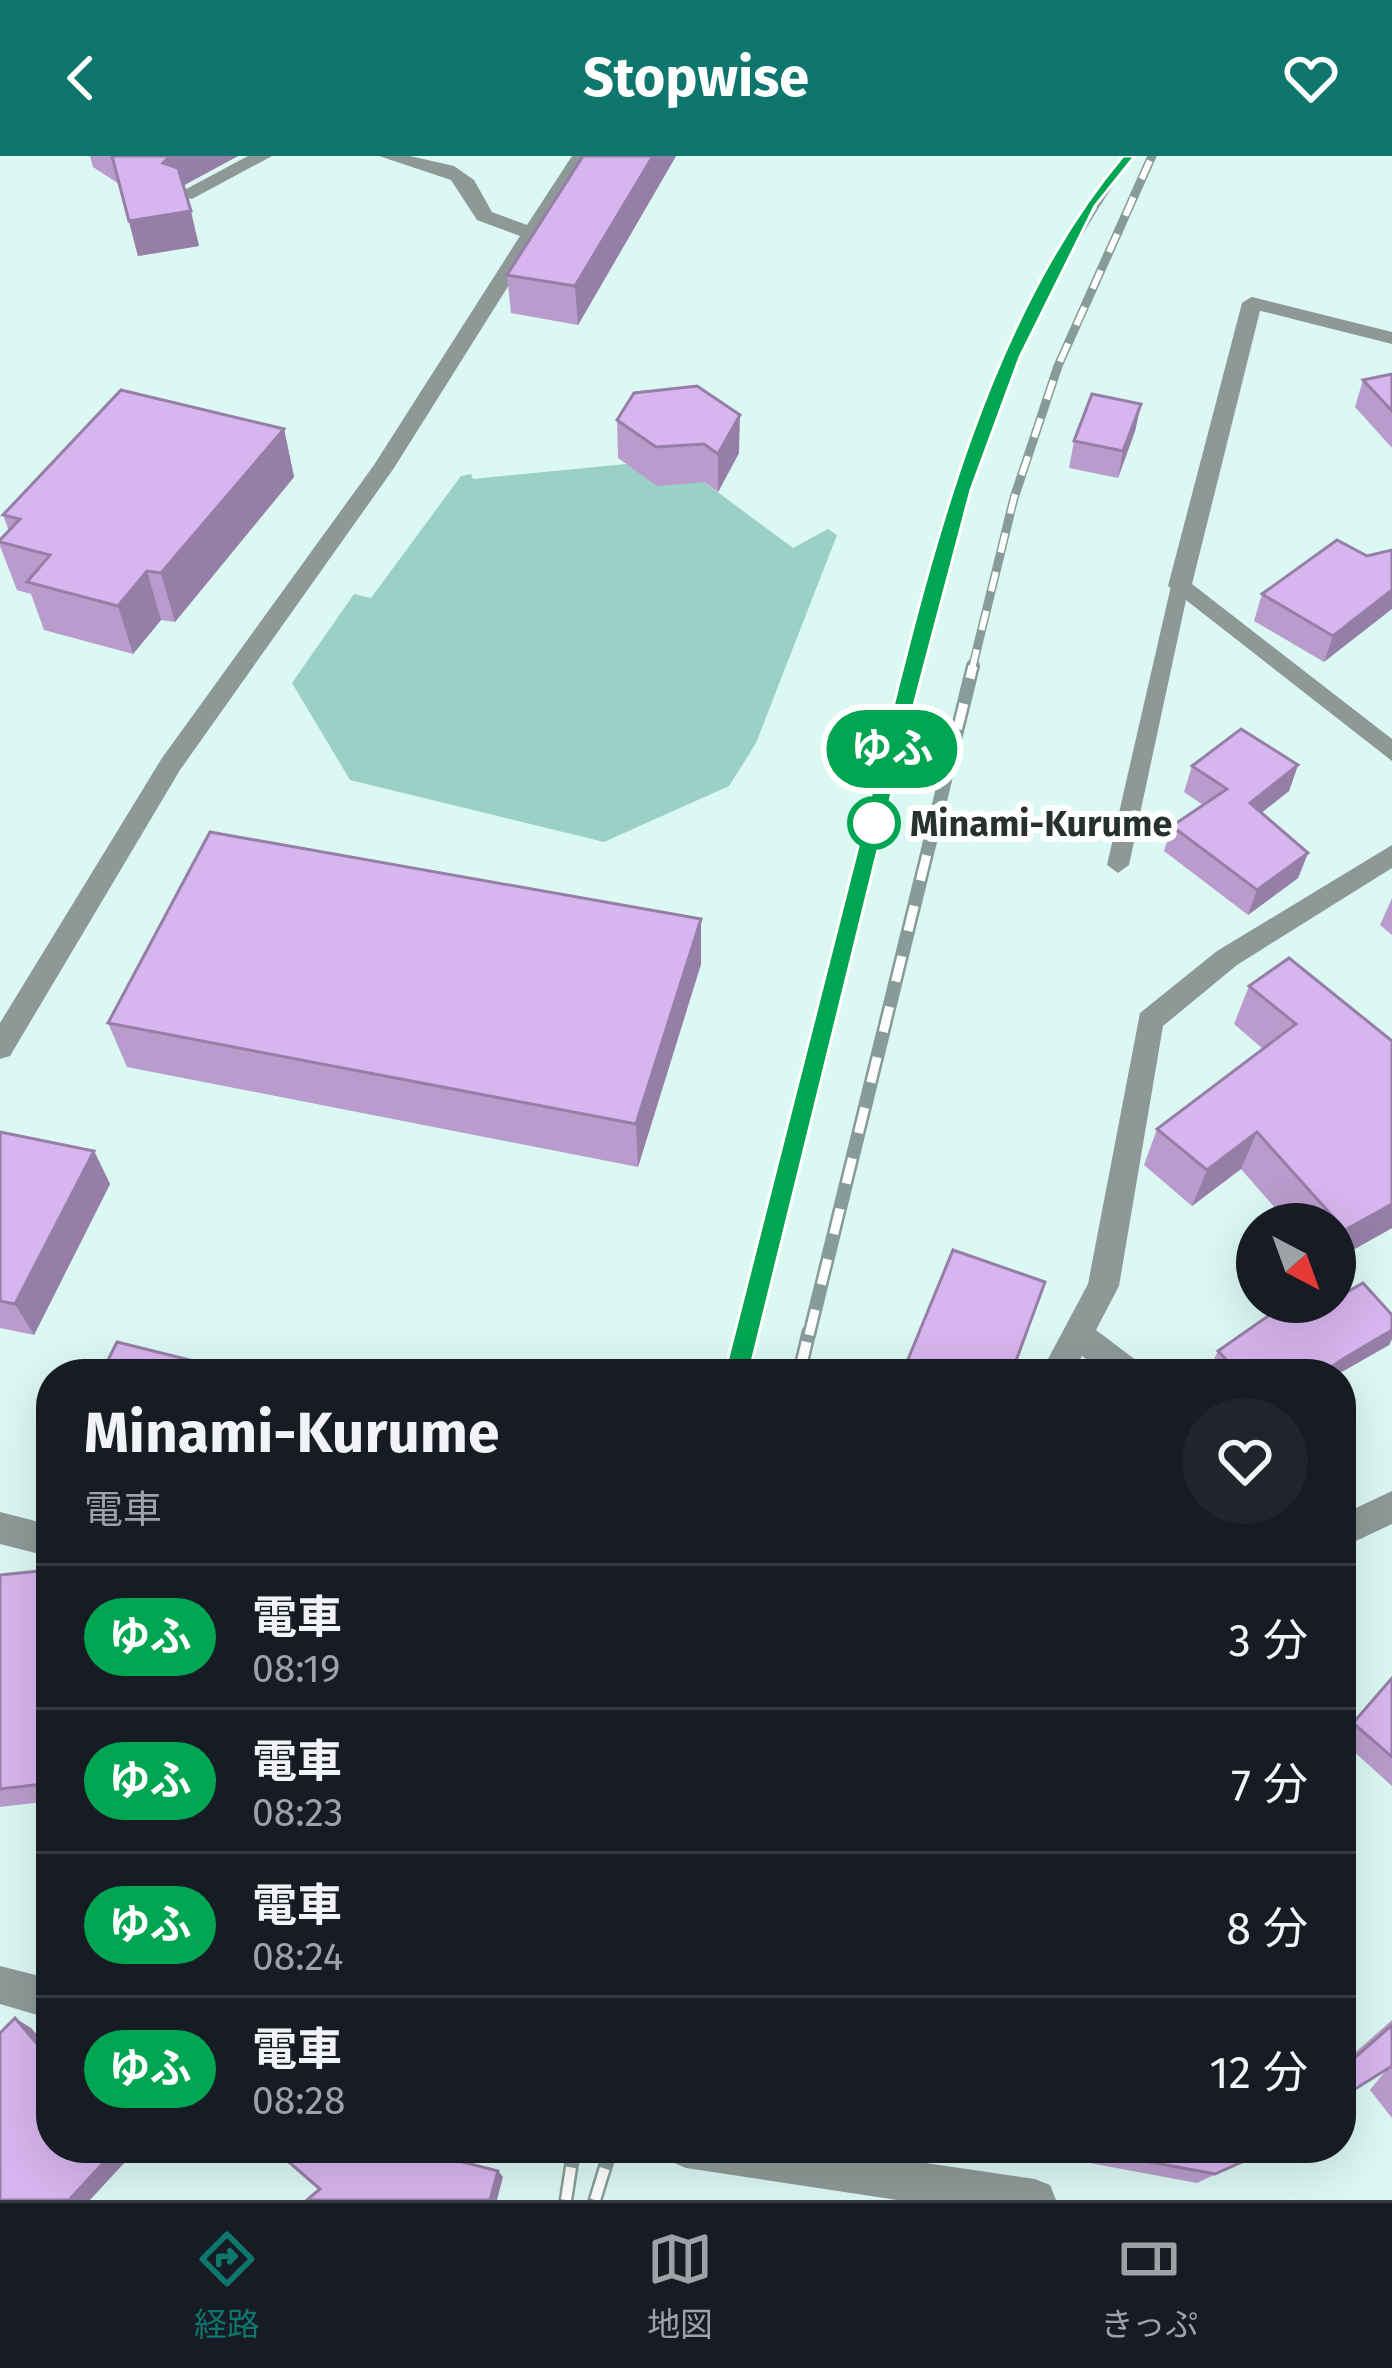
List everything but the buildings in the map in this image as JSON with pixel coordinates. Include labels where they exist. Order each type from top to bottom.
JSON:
[{"type":"street","points":[[185,195],[262,156]]},
{"type":"street","points":[[388,156],[454,170],[472,184],[484,216],[532,234]]},
{"type":"street","points":[[0,1048],[171,764],[383,468],[581,156]]},
{"type":"street","points":[[1392,338],[1252,303],[1180,586],[1392,752]]},
{"type":"street","points":[[1064,1359],[1102,1286],[1150,1021],[1226,958],[1392,855]]},
{"type":"street","points":[[1077,1334],[1110,1359]]},
{"type":"street","points":[[1356,1525],[1392,1507]]},
{"type":"street","points":[[0,1528],[36,1537]]},
{"type":"street","points":[[0,1985],[36,1995]]},
{"type":"street","points":[[824,2163],[1035,2200]]},
{"type":"lane","points":[[1118,866],[1180,586]]},
{"type":"green space","points":[[626,464],[704,482],[793,548],[828,529],[837,535],[756,743],[729,786],[604,842],[350,780],[292,683],[354,594],[371,598],[461,476],[471,474],[473,479]]},
{"type":"railway","points":[[912,669],[972,466],[1022,340],[1088,217],[1128,156]]},
{"type":"railway","points":[[972,669],[1014,498],[1058,366],[1152,156]]},
{"type":"railway","points":[[746,1335],[912,666]]},
{"type":"railway","points":[[809,1335],[973,666]]},
{"type":"railway","points":[[741,1359],[747,1332]]},
{"type":"railway","points":[[803,1359],[809,1332]]},
{"type":"railway","points":[[566,2200],[572,2163]]},
{"type":"railway","points":[[595,2200],[606,2163]]},
{"type":"train","name":"ゆふ","points":[[741,1359],[898,728],[963,490],[1012,357],[1088,205],[1128,156]]},
{"type":"place","name":"Minami-Kurume","points":[[874,823]]}]
